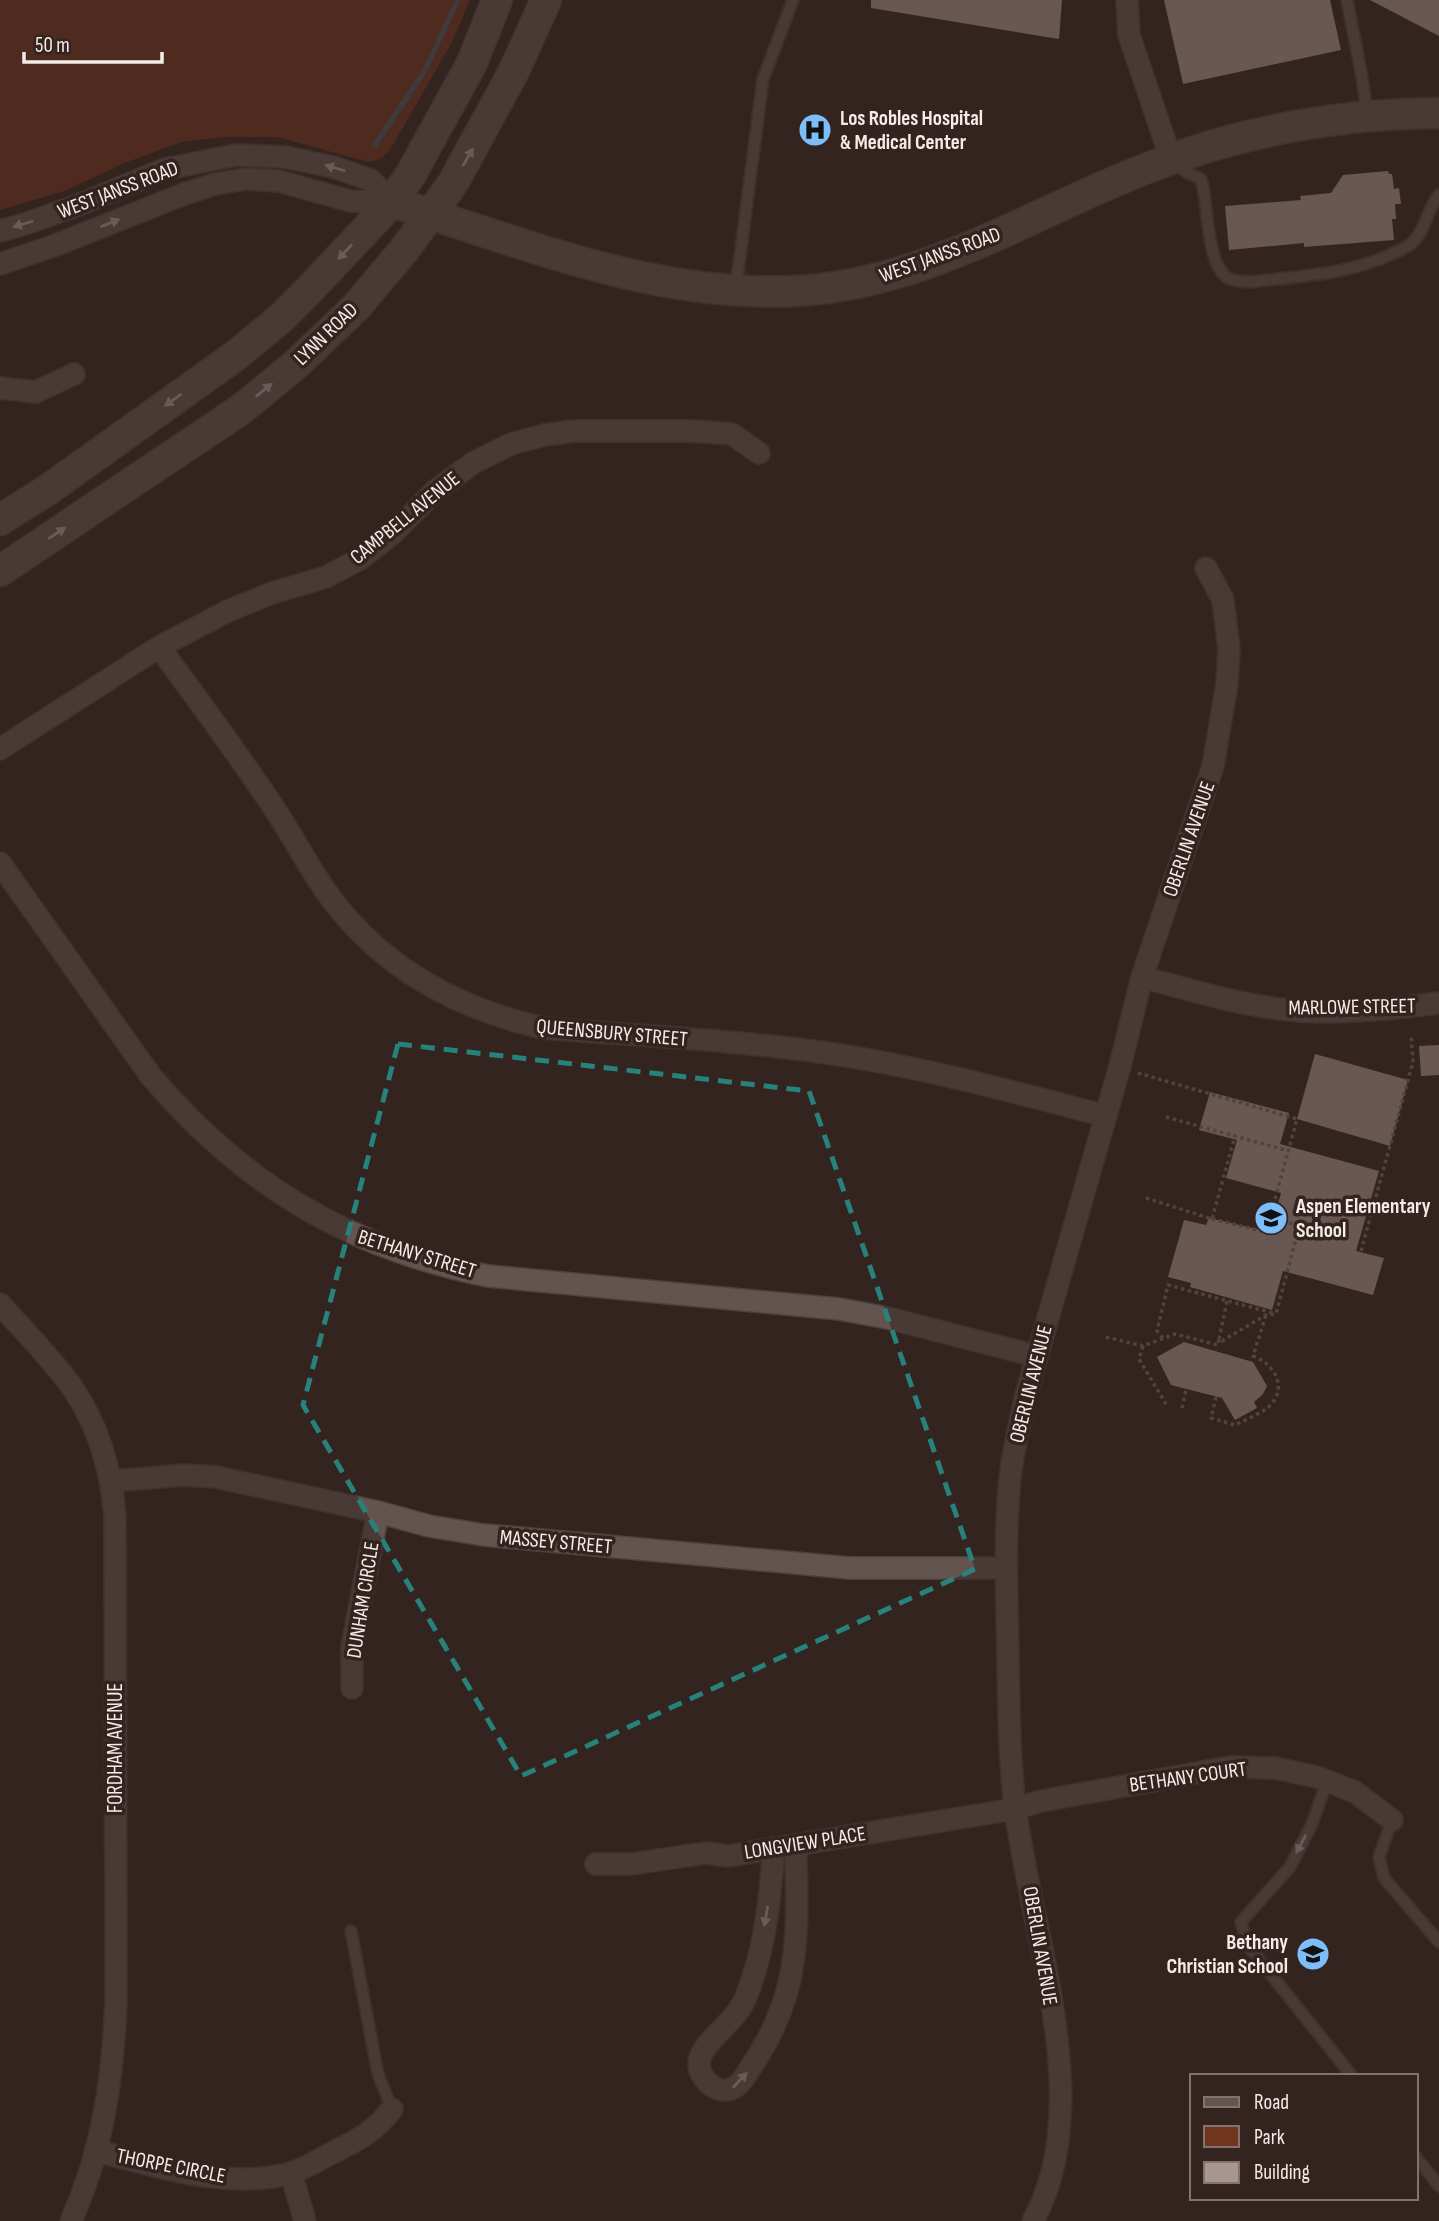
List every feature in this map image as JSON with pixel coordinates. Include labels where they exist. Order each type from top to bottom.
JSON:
[{"type":"main road","name":"LYNN ROAD","points":[[0,520],[49,489],[235,356],[280,319],[392,202],[411,174],[472,63],[497,0]]},
{"type":"main road","name":"LYNN ROAD","points":[[0,571],[240,410],[293,367],[356,307],[405,249],[453,183],[514,71],[546,0]]},
{"type":"main road","name":"WEST JANSS ROAD","points":[[392,202],[628,275],[735,292],[810,290],[865,282],[896,274],[978,245],[1107,185],[1171,159],[1221,143],[1319,121],[1439,113]]},
{"type":"street","points":[[1127,0],[1129,35],[1171,159]]},
{"type":"street","name":"WEST JANSS ROAD","points":[[0,231],[80,204],[165,169],[236,155],[285,157],[333,167],[371,180],[392,202]]},
{"type":"street","name":"WEST JANSS ROAD","points":[[0,264],[56,245],[184,194],[215,184],[246,179],[279,181],[351,201],[392,202]]},
{"type":"street","points":[[0,388],[36,392],[74,374]]},
{"type":"street","name":"CAMPBELL AVENUE","points":[[0,749],[159,647],[228,611],[272,593],[326,577],[360,559],[392,534],[435,491],[473,463],[511,444],[544,435],[574,431],[691,431],[732,434],[759,453]]},
{"type":"street","name":"OBERLIN AVENUE","points":[[1033,2221],[1051,2176],[1057,2149],[1061,2086],[1058,2043],[1015,1808],[1010,1761],[1006,1568],[1010,1480],[1014,1446],[1036,1356],[1120,1066],[1142,977],[1213,766],[1229,649],[1223,600],[1206,568]]},
{"type":"street","name":"QUEENSBURY STREET","points":[[159,647],[269,800],[327,892],[352,925],[394,962],[463,1003],[519,1023],[543,1028],[794,1048],[922,1069],[1106,1116]]},
{"type":"street","name":"BETHANY STREET","points":[[0,863],[150,1075],[170,1098],[240,1165],[270,1187],[349,1232],[417,1258],[488,1276],[839,1309],[888,1318],[1036,1356]]},
{"type":"street","name":"MARLOWE STREET","points":[[1142,977],[1231,1001],[1290,1010],[1392,1009],[1439,1003]]},
{"type":"street","name":"FORDHAM AVENUE","points":[[0,1304],[72,1387],[91,1422],[112,1481],[115,1529],[114,2055],[97,2151],[71,2221]]},
{"type":"street","name":"MASSEY STREET","points":[[112,1481],[184,1475],[216,1477],[378,1512],[429,1526],[484,1535],[850,1568],[1006,1568]]},
{"type":"street","name":"DUNHAM CIRCLE","points":[[352,1688],[352,1646],[378,1512]]},
{"type":"street","name":"BETHANY COURT","points":[[1015,1808],[1230,1767],[1275,1768],[1327,1781],[1354,1792],[1392,1820]]},
{"type":"street","name":"LONGVIEW PLACE","points":[[596,1864],[631,1864],[706,1853],[728,1856],[1015,1808]]},
{"type":"street","points":[[774,1848],[771,1890],[759,1959],[744,2002],[727,2026],[703,2048],[699,2063],[701,2075],[709,2084],[721,2090],[731,2090],[749,2070],[774,2029],[785,1997],[793,1963],[796,1845]]},
{"type":"street","name":"THORPE CIRCLE","points":[[97,2151],[216,2179],[266,2177],[291,2173],[358,2140],[380,2125],[392,2109]]},
{"type":"street","points":[[291,2173],[304,2221]]},
{"type":"lane","points":[[735,292],[763,79],[793,0]]},
{"type":"lane","points":[[1347,0],[1367,116]]},
{"type":"lane","points":[[1171,159],[1188,173],[1201,179],[1216,259],[1227,277],[1236,281],[1250,282],[1331,273],[1387,257],[1412,243],[1439,195]]},
{"type":"lane","points":[[1327,1781],[1312,1824],[1290,1867],[1241,1922],[1247,1944],[1351,2074]]},
{"type":"lane","points":[[1392,1820],[1379,1857],[1384,1878],[1439,1942]]},
{"type":"lane","points":[[351,1931],[378,2074],[392,2109]]},
{"type":"lane","points":[[1418,2160],[1439,2186]]},
{"type":"path","points":[[1361,1251],[1413,1062],[1411,1034]]},
{"type":"path","points":[[1120,1066],[1142,1075],[1297,1119],[1266,1232],[1212,1219],[1146,1198]]},
{"type":"path","points":[[1166,1116],[1289,1151]]},
{"type":"path","points":[[1212,1219],[1235,1136]]},
{"type":"path","points":[[1270,1217],[1300,1223],[1275,1314]]},
{"type":"path","points":[[1315,1240],[1319,1225]]},
{"type":"path","points":[[1163,1338],[1157,1331],[1168,1285],[1275,1314]]},
{"type":"path","points":[[1107,1337],[1143,1346],[1175,1334],[1218,1345],[1227,1301]]},
{"type":"path","points":[[1219,1339],[1223,1340],[1266,1315],[1275,1314]]},
{"type":"path","points":[[1216,1397],[1210,1418],[1235,1425],[1268,1408],[1277,1393],[1278,1378],[1265,1362],[1253,1356],[1266,1315]]},
{"type":"path","points":[[1143,1346],[1139,1359],[1166,1404]]},
{"type":"path","points":[[1182,1408],[1186,1390]]},
{"type":"highlighted area","points":[[398,1044],[809,1091],[975,1569],[521,1776],[303,1405]]},
{"type":"green space","points":[[0,0],[470,0],[452,42],[390,150],[381,159],[368,162],[278,137],[223,137],[182,142],[124,163],[67,190],[0,210]]},
{"type":"building","points":[[871,0],[1062,0],[1059,39],[871,8]]},
{"type":"building","points":[[1164,0],[1330,0],[1341,50],[1183,84]]},
{"type":"building","points":[[1370,0],[1439,0],[1439,36]]},
{"type":"building","points":[[1388,171],[1392,174],[1394,189],[1399,188],[1401,204],[1395,204],[1396,219],[1392,219],[1394,240],[1304,247],[1304,243],[1229,250],[1225,206],[1301,200],[1300,196],[1331,193],[1343,175]]},
{"type":"building","points":[[1439,1045],[1439,1075],[1421,1076],[1419,1046]]},
{"type":"building","points":[[1315,1054],[1408,1080],[1390,1146],[1297,1119]]},
{"type":"building","points":[[1210,1092],[1289,1113],[1280,1144],[1379,1171],[1356,1251],[1384,1258],[1373,1295],[1283,1271],[1272,1310],[1190,1287],[1191,1283],[1168,1277],[1184,1220],[1206,1225],[1209,1218],[1270,1232],[1281,1193],[1226,1178],[1237,1140],[1199,1130]]},
{"type":"building","points":[[1184,1342],[1253,1362],[1267,1386],[1254,1402],[1257,1408],[1235,1420],[1222,1398],[1171,1385],[1157,1357]]},
{"type":"waterway","points":[[375,145],[424,72],[458,0]]},
{"type":"place","name":"Los Robles Hospital & Medical Center","points":[[815,130]]},
{"type":"place","name":"Aspen Elementary School","points":[[1271,1218]]},
{"type":"place","name":"Bethany Christian School","points":[[1313,1954]]}]
